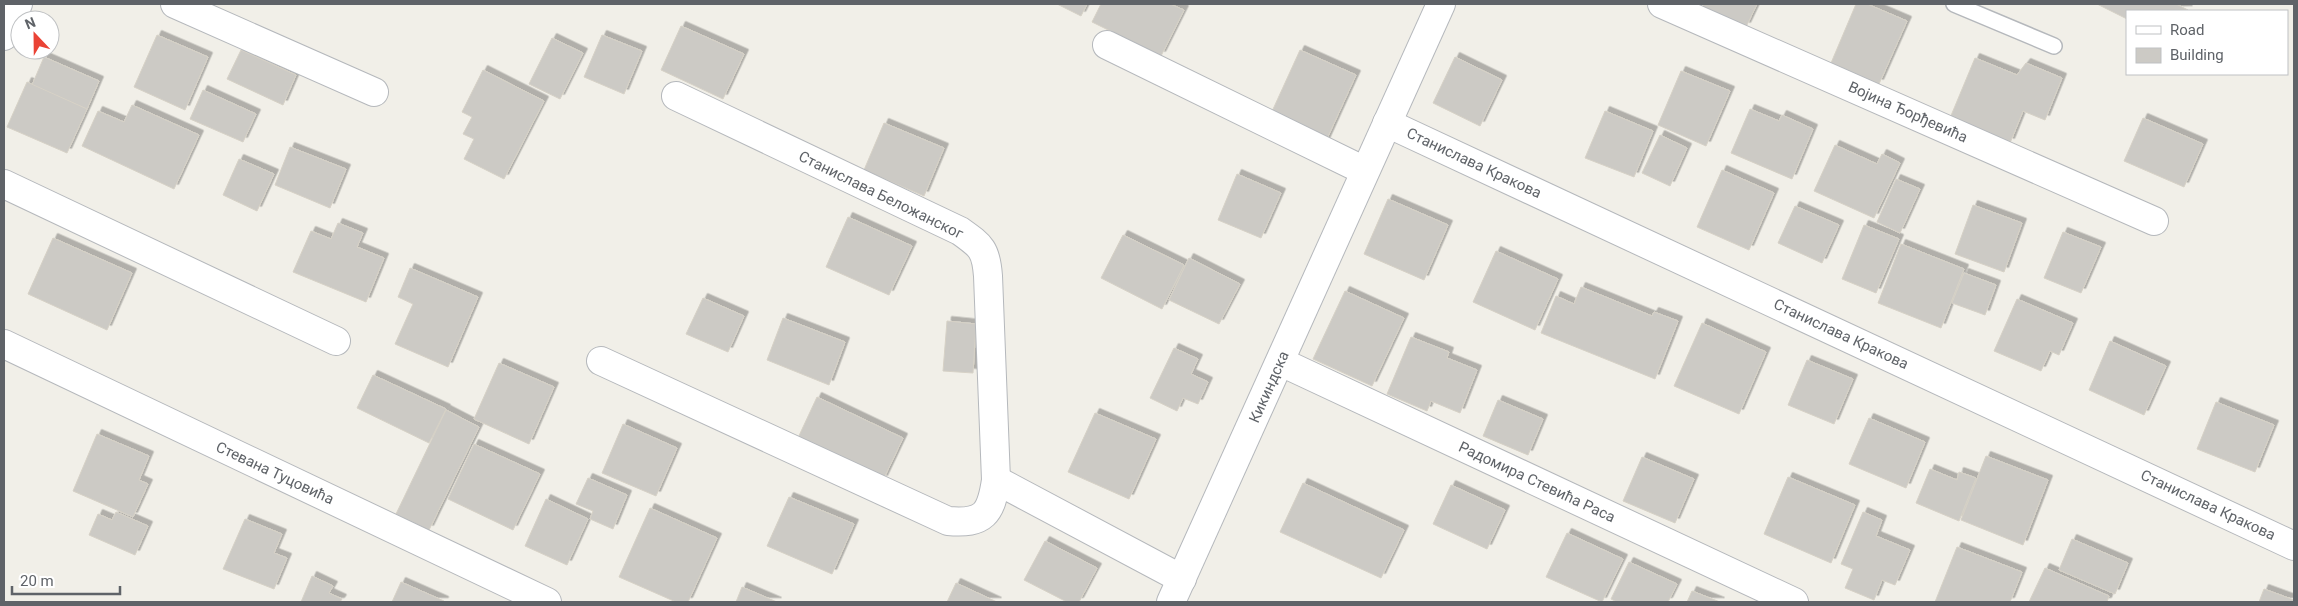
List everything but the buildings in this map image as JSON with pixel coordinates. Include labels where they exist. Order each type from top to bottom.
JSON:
[{"type":"street","points":[[4,36],[18,4]]},
{"type":"street","points":[[175,4],[374,92]]},
{"type":"street","name":"Кикиндска","points":[[1177,590],[1441,4]]},
{"type":"street","name":"Војина Ђорђевића","points":[[1662,4],[2154,221]]},
{"type":"street","points":[[1107,45],[1365,171]]},
{"type":"street","name":"Станислава Беложанског","points":[[601,361],[948,521],[967,522],[985,516],[993,502],[996,480],[988,276],[987,260],[980,245],[960,231],[676,96]]},
{"type":"street","name":"Станислава Кракова","points":[[1387,123],[2294,546]]},
{"type":"street","points":[[4,184],[336,341]]},
{"type":"street","name":"Стевана Туцовића","points":[[4,344],[547,602]]},
{"type":"street","name":"Радомира Стевића Раса","points":[[1280,362],[1794,602]]},
{"type":"street","points":[[996,480],[1177,590]]},
{"type":"lane","points":[[1954,4],[2054,46]]}]
